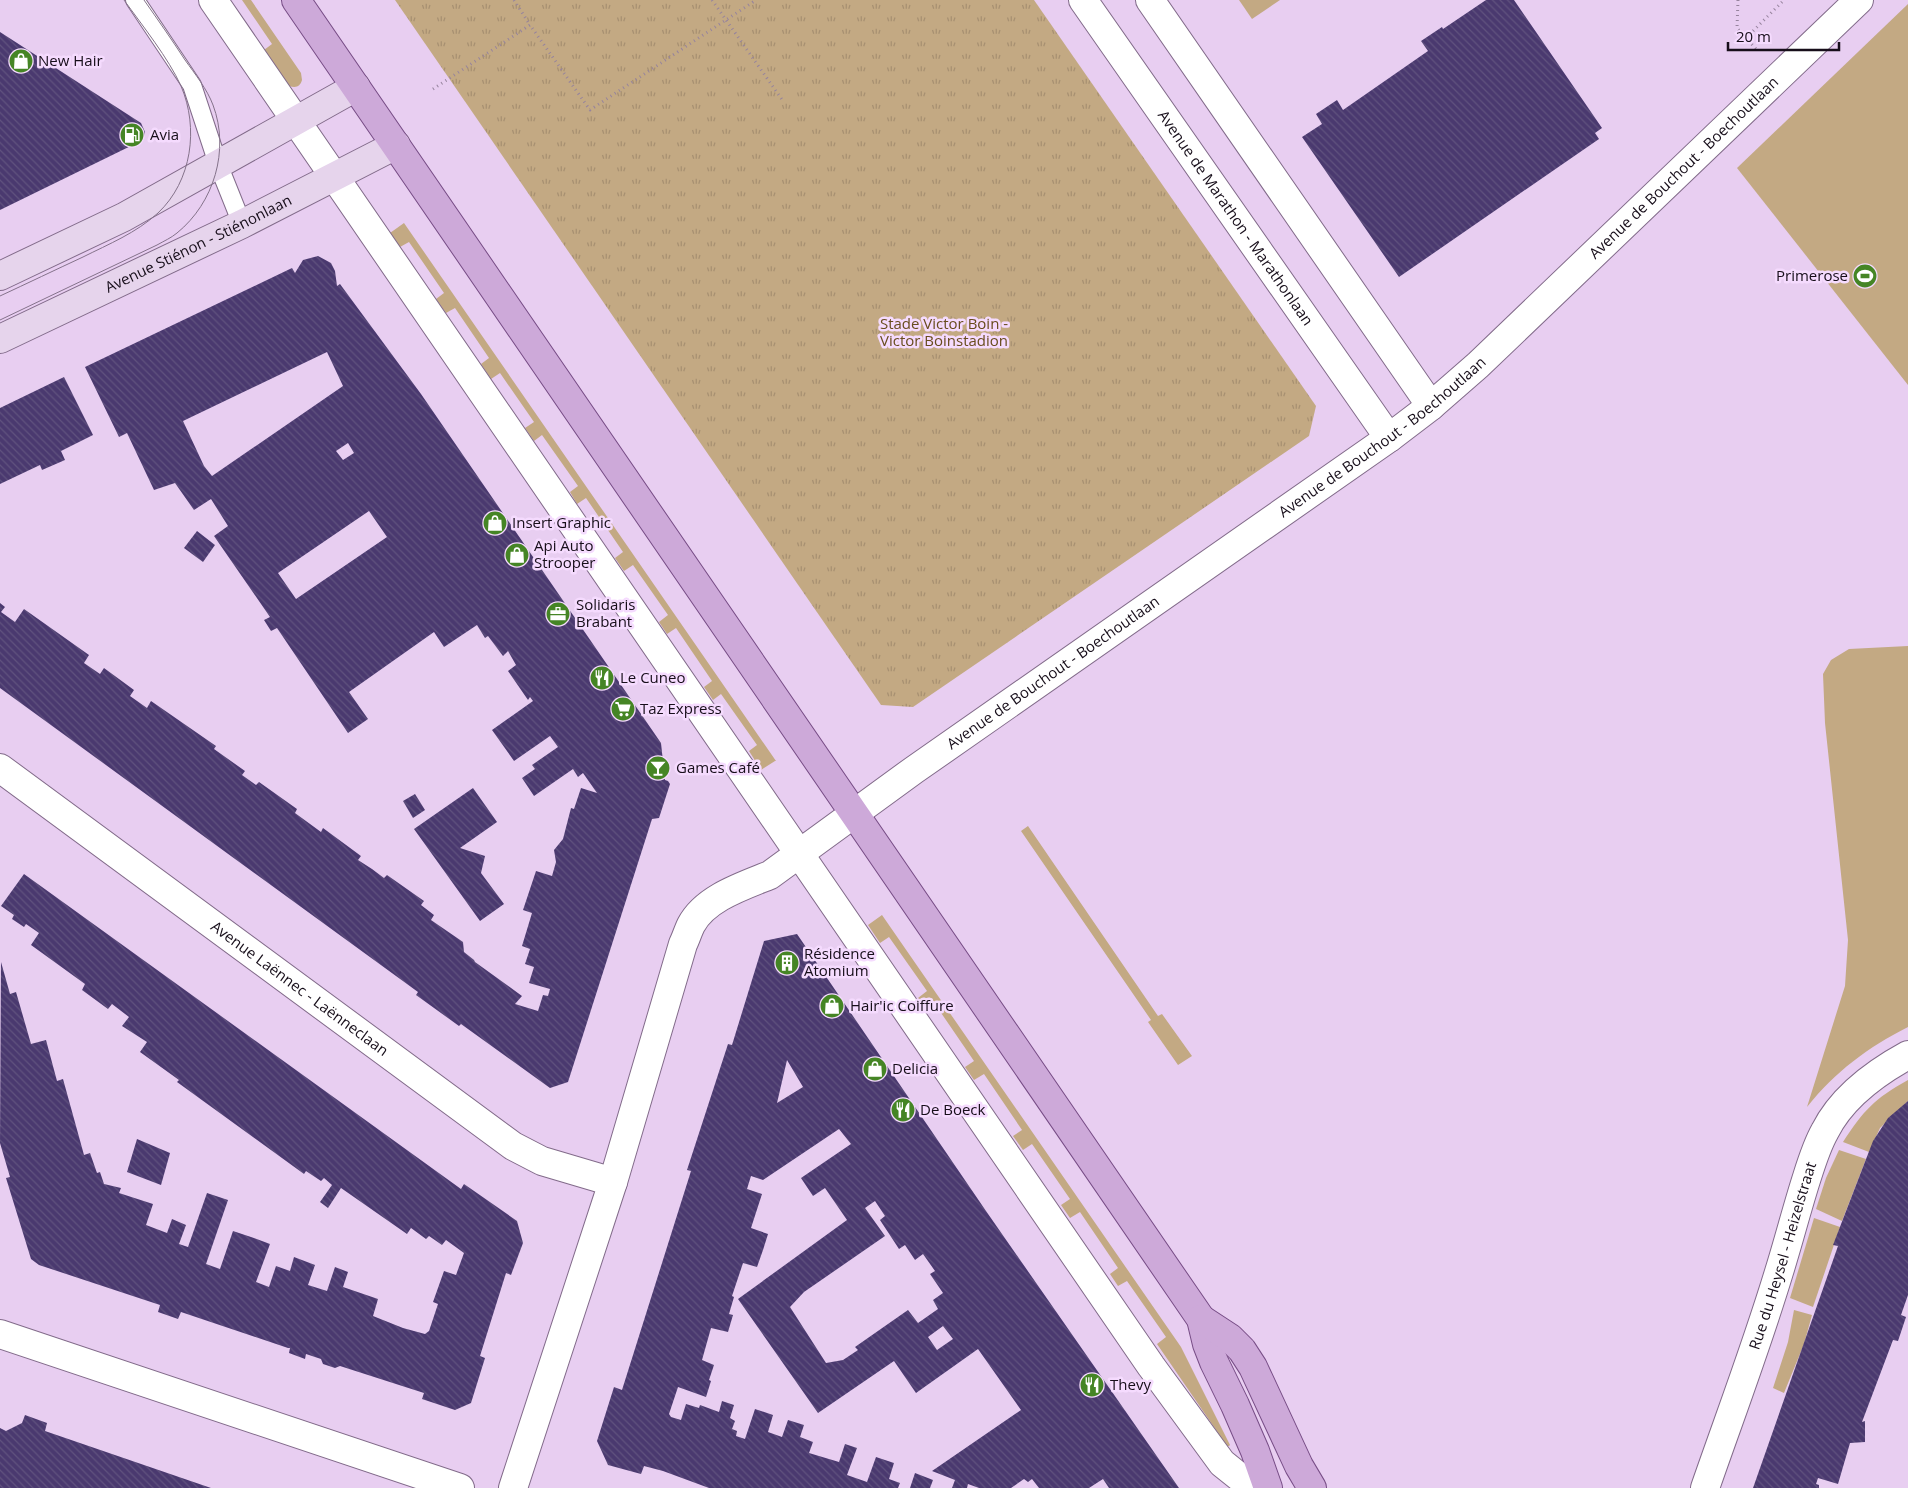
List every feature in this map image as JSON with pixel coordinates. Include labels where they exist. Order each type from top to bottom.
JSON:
[{"type":"main road","points":[[296,0],[1201,1319],[1214,1362],[1245,1428],[1268,1488]]},
{"type":"main road","points":[[1201,1319],[1230,1338],[1242,1350],[1254,1367],[1299,1466],[1312,1488]]},
{"type":"street","points":[[213,0],[1151,1366],[1222,1463],[1254,1488]]},
{"type":"street","name":"Avenue de Marathon - Marathonlaan","points":[[1083,0],[1388,438]]},
{"type":"street","points":[[1150,0],[1431,406]]},
{"type":"street","name":"Avenue de Bouchout - Boechoutlaan","points":[[514,1488],[613,1182],[683,944],[691,924],[705,908],[744,885],[770,875],[930,758],[1431,406],[1478,366],[1859,0]]},
{"type":"street","points":[[0,276],[124,217],[356,87]]},
{"type":"street","name":"Avenue Stiénon - Stiénonlaan","points":[[0,339],[242,224],[396,145]]},
{"type":"street","name":"Avenue Laënnec - Laënneclaan","points":[[0,768],[513,1146],[542,1161],[613,1182]]},
{"type":"street","name":"Rue du Heysel - Heizelstraat","points":[[1705,1488],[1761,1328],[1805,1184],[1825,1130],[1841,1106],[1855,1091],[1890,1065],[1908,1055]]},
{"type":"street","points":[[0,1334],[460,1488]]},
{"type":"lane","points":[[135,0],[192,85],[218,164],[242,224]]},
{"type":"path","points":[[514,0],[590,110],[756,0]]},
{"type":"path","points":[[712,0],[783,101]]},
{"type":"path","points":[[1738,0],[1737,28],[1757,50]]},
{"type":"path","points":[[1746,38],[1784,0]]},
{"type":"path","points":[[433,89],[530,25]]},
{"type":"green space","points":[[242,0],[251,0],[301,73],[302,80],[299,86],[289,86],[264,50],[272,44]]},
{"type":"green space","name":"Stade Victor Boin - Victor Boinstadion","points":[[395,0],[1034,0],[1316,406],[1309,436],[913,707],[881,705]]},
{"type":"green space","points":[[1239,0],[1280,0],[1252,19]]},
{"type":"green space","name":"Primerose","points":[[1908,4],[1908,385],[1737,168]]},
{"type":"green space","points":[[404,223],[776,761],[761,770],[749,751],[757,745],[721,694],[713,700],[704,687],[712,681],[676,628],[667,634],[659,622],[668,615],[633,565],[624,571],[615,558],[623,552],[586,498],[577,504],[570,492],[578,486],[542,435],[534,441],[525,428],[534,422],[500,373],[491,379],[481,364],[489,358],[455,308],[446,313],[436,299],[444,293],[409,242],[400,247],[390,233]]},
{"type":"green space","points":[[1908,646],[1908,1027],[1879,1043],[1853,1061],[1829,1082],[1807,1107],[1845,986],[1848,940],[1825,723],[1823,674],[1831,660],[1849,649]]},
{"type":"green space","points":[[1028,826],[1158,1016],[1162,1014],[1192,1056],[1178,1065],[1148,1022],[1151,1020],[1021,831]]},
{"type":"green space","points":[[882,915],[1181,1347],[1229,1446],[1227,1446],[1157,1344],[1166,1337],[1127,1281],[1118,1286],[1110,1274],[1118,1268],[1080,1212],[1070,1218],[1061,1205],[1070,1199],[1032,1144],[1023,1150],[1013,1136],[1022,1130],[984,1074],[974,1080],[965,1067],[974,1061],[935,1004],[926,1010],[918,998],[927,991],[889,937],[880,943],[868,925]]},
{"type":"green space","points":[[1908,1080],[1908,1101],[1880,1128],[1869,1152],[1843,1142],[1857,1121],[1871,1106],[1886,1093]]},
{"type":"green space","points":[[1839,1150],[1866,1159],[1842,1221],[1816,1209],[1826,1178]]},
{"type":"green space","points":[[1814,1218],[1840,1227],[1813,1307],[1790,1298]]},
{"type":"green space","points":[[1794,1310],[1812,1315],[1804,1344],[1784,1393],[1773,1388],[1788,1342]]},
{"type":"building","points":[[1486,0],[1514,0],[1602,128],[1595,133],[1599,139],[1399,277],[1302,137],[1322,124],[1316,114],[1337,100],[1343,110],[1428,51],[1421,41],[1442,27],[1443,29]]},
{"type":"building","points":[[0,32],[141,123],[145,132],[143,140],[0,210]]},
{"type":"building","points":[[318,256],[331,263],[335,271],[337,286],[340,284],[421,394],[661,743],[665,780],[670,784],[659,818],[652,819],[568,1082],[550,1088],[461,1024],[459,1026],[416,995],[418,992],[0,688],[0,603],[5,607],[1,612],[15,622],[24,609],[89,655],[84,663],[100,674],[104,668],[134,690],[130,696],[147,708],[151,701],[216,746],[214,749],[245,771],[242,775],[256,785],[259,782],[297,809],[295,813],[321,832],[323,828],[361,856],[358,860],[384,878],[387,875],[424,901],[421,905],[434,915],[431,920],[463,942],[464,952],[522,996],[515,1004],[538,1011],[543,995],[548,996],[550,989],[529,983],[534,967],[525,964],[530,949],[522,946],[532,913],[523,910],[536,871],[552,876],[556,862],[554,850],[563,839],[571,808],[574,809],[581,788],[597,793],[583,773],[578,777],[573,769],[534,796],[522,778],[535,769],[532,765],[558,747],[550,736],[514,761],[492,730],[533,701],[530,697],[528,700],[508,671],[516,665],[508,651],[503,656],[488,636],[485,638],[477,625],[444,647],[434,632],[349,692],[368,719],[348,733],[277,628],[271,631],[264,620],[270,617],[214,536],[228,526],[211,499],[194,510],[175,483],[154,490],[127,433],[119,437],[85,367],[292,268],[295,273],[303,260]],"holes":[[[327,352],[343,386],[212,476],[204,466],[183,421]],[[348,443],[354,453],[343,460],[336,451]],[[369,511],[387,537],[296,599],[278,573]]]},
{"type":"building","points":[[64,377],[93,435],[61,451],[65,460],[42,470],[40,465],[0,484],[0,408]]},
{"type":"building","points":[[197,531],[215,545],[203,562],[184,548]]},
{"type":"building","points":[[473,788],[497,822],[460,848],[485,856],[481,873],[504,904],[480,921],[414,829]]},
{"type":"building","points":[[415,794],[425,810],[413,818],[403,801]]},
{"type":"building","points":[[24,874],[461,1189],[464,1184],[517,1221],[523,1243],[511,1275],[506,1273],[480,1356],[485,1358],[471,1403],[455,1410],[422,1399],[424,1393],[340,1366],[335,1368],[323,1364],[321,1359],[306,1354],[305,1359],[289,1353],[290,1348],[181,1312],[178,1319],[158,1312],[160,1305],[39,1265],[31,1259],[6,1178],[10,1177],[0,1143],[1,962],[10,994],[16,992],[31,1044],[46,1040],[57,1081],[63,1079],[84,1155],[90,1153],[97,1173],[100,1172],[104,1184],[121,1188],[119,1193],[153,1204],[146,1225],[167,1233],[172,1219],[186,1225],[179,1244],[188,1247],[207,1193],[228,1200],[206,1264],[220,1269],[233,1231],[270,1244],[256,1282],[269,1287],[276,1266],[290,1271],[294,1257],[315,1265],[308,1285],[327,1291],[335,1267],[348,1272],[343,1287],[378,1299],[373,1316],[403,1328],[425,1334],[429,1331],[438,1304],[433,1302],[444,1271],[456,1275],[464,1253],[446,1240],[442,1245],[429,1236],[426,1239],[411,1228],[407,1234],[341,1188],[328,1208],[320,1202],[332,1185],[324,1178],[321,1181],[306,1171],[304,1174],[177,1082],[179,1080],[140,1052],[147,1042],[122,1026],[129,1017],[112,1004],[108,1009],[82,990],[85,984],[31,945],[39,933],[26,924],[24,927],[12,919],[14,915],[1,906]]},
{"type":"building","points":[[797,934],[986,1211],[1179,1488],[1109,1488],[1103,1479],[1089,1488],[1039,1488],[1032,1479],[1028,1482],[1024,1479],[1011,1488],[979,1488],[968,1484],[967,1488],[952,1488],[955,1480],[932,1471],[1021,1410],[978,1349],[916,1393],[894,1361],[818,1413],[738,1299],[847,1220],[825,1188],[813,1196],[801,1178],[851,1144],[839,1129],[763,1180],[751,1176],[747,1189],[762,1194],[751,1228],[768,1234],[763,1250],[757,1267],[743,1263],[732,1296],[734,1297],[729,1314],[733,1315],[728,1332],[711,1328],[702,1360],[714,1365],[706,1397],[678,1387],[669,1414],[671,1417],[681,1420],[686,1404],[699,1408],[700,1405],[719,1412],[722,1401],[734,1405],[730,1418],[735,1421],[732,1429],[737,1431],[736,1436],[745,1439],[755,1409],[773,1415],[768,1432],[782,1437],[788,1420],[804,1425],[800,1437],[813,1442],[809,1453],[839,1462],[845,1444],[857,1448],[847,1475],[867,1482],[876,1457],[894,1463],[889,1479],[900,1483],[898,1488],[709,1488],[644,1466],[641,1474],[608,1465],[597,1441],[614,1387],[622,1390],[691,1171],[687,1170],[728,1044],[732,1045],[764,941]],"holes":[[[787,1060],[803,1087],[777,1103]],[[875,1201],[885,1216],[880,1220],[899,1249],[905,1245],[915,1260],[923,1254],[935,1271],[930,1274],[943,1293],[933,1300],[938,1309],[918,1323],[908,1310],[855,1347],[858,1350],[843,1360],[826,1363],[790,1307],[804,1292],[885,1236],[865,1208]],[[943,1326],[953,1339],[937,1350],[928,1337]]]},
{"type":"building","points":[[1908,1101],[1908,1295],[1901,1315],[1906,1317],[1898,1341],[1893,1340],[1862,1422],[1865,1421],[1865,1442],[1850,1443],[1838,1484],[1818,1478],[1816,1484],[1819,1485],[1819,1488],[1753,1488],[1838,1246],[1833,1245],[1873,1141],[1888,1118]]},
{"type":"building","points":[[137,1139],[170,1153],[161,1185],[127,1172]]},
{"type":"building","points":[[25,1415],[47,1423],[45,1431],[211,1488],[0,1488],[0,1428],[6,1431],[22,1423]]},
{"type":"building","points":[[915,1473],[933,1480],[930,1488],[910,1488]]},
{"type":"tram line","points":[[0,296],[112,243],[150,220],[169,200],[185,170],[191,136],[187,102],[170,65],[124,0]]},
{"type":"tram line","points":[[0,320],[170,238],[190,221],[201,207],[209,191],[219,157],[220,140],[218,122],[213,105],[208,93],[144,0]]},
{"type":"place","name":"New Hair","points":[[21,61]]},
{"type":"place","name":"Avia","points":[[132,135]]},
{"type":"place","name":"Primerose","points":[[1865,276]]},
{"type":"place","name":"Insert Graphic","points":[[495,523]]},
{"type":"place","name":"Api Auto Strooper","points":[[517,555]]},
{"type":"place","name":"Solidaris Brabant","points":[[558,614]]},
{"type":"place","name":"Le Cuneo","points":[[602,678]]},
{"type":"place","name":"Taz Express","points":[[623,709]]},
{"type":"place","name":"Games Café","points":[[658,768]]},
{"type":"place","name":"Résidence Atomium","points":[[787,963]]},
{"type":"place","name":"Hair'ic Coiffure","points":[[832,1006]]},
{"type":"place","name":"Delicia","points":[[875,1069]]},
{"type":"place","name":"De Boeck","points":[[903,1110]]},
{"type":"place","name":"Thevy","points":[[1092,1385]]}]
